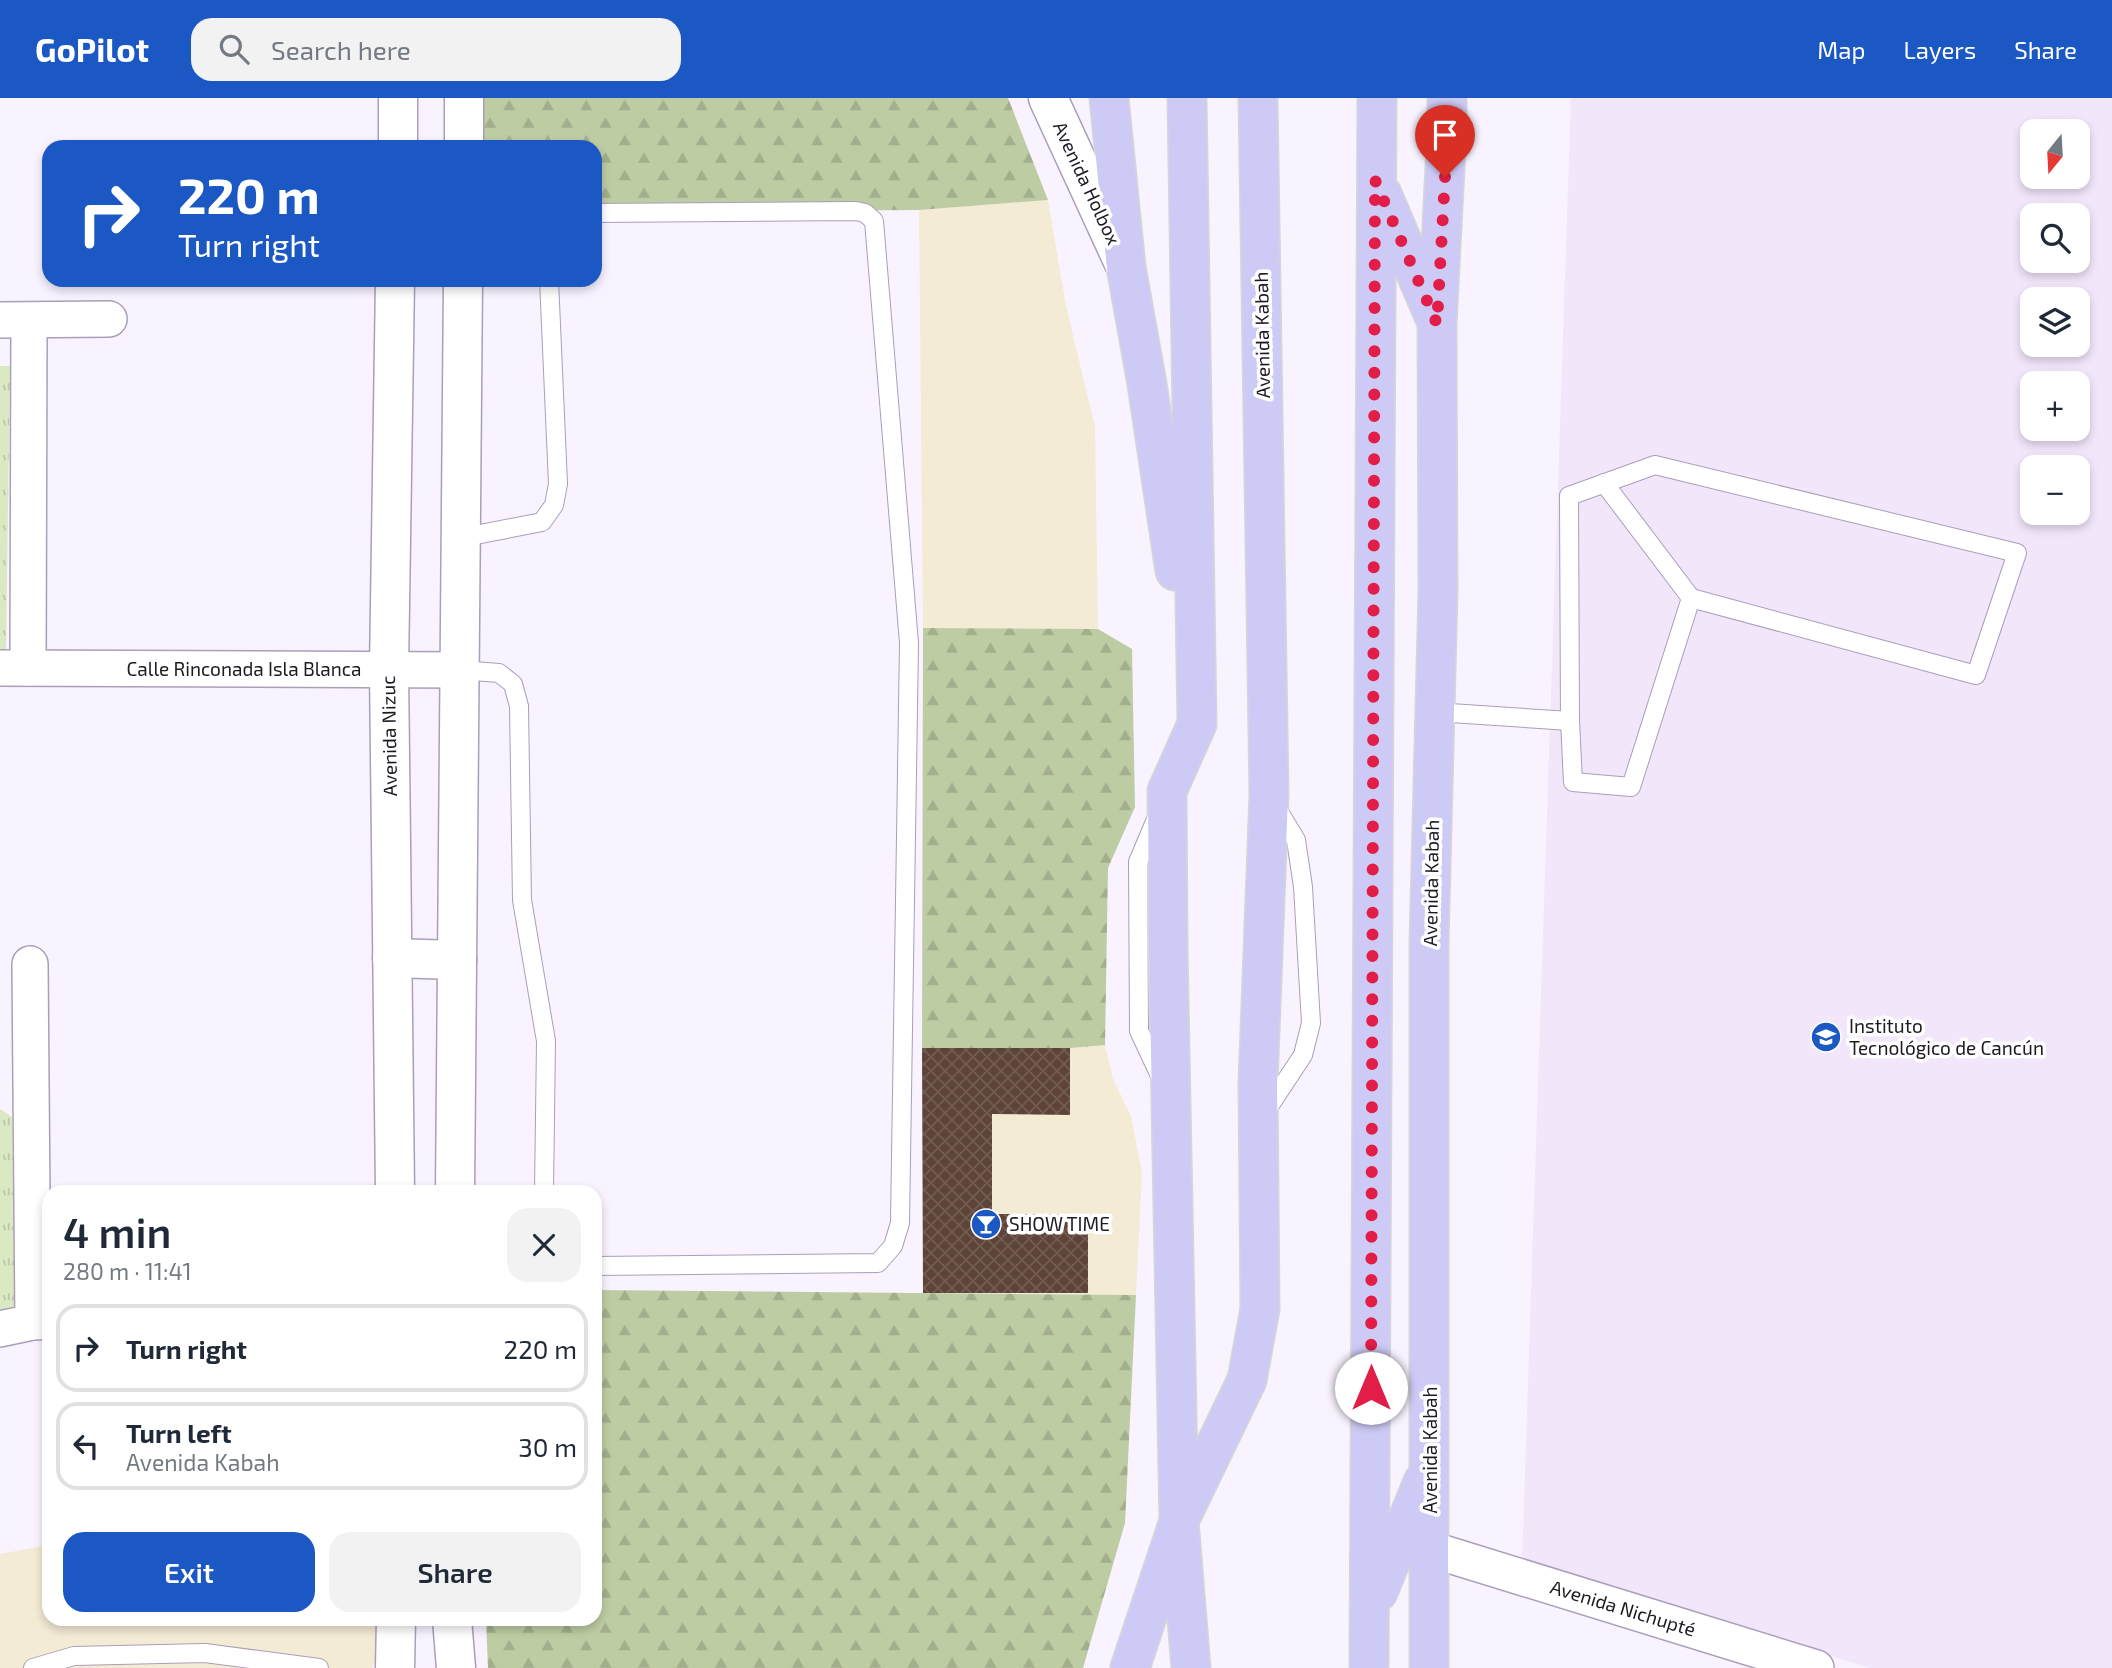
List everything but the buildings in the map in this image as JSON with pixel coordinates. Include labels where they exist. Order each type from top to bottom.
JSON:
[{"type":"main road","points":[[1109,98],[1126,267],[1147,384],[1197,724]]},
{"type":"main road","points":[[1187,98],[1197,724],[1167,791],[1179,1521],[1191,1668]]},
{"type":"main road","name":"Avenida Kabah","points":[[1179,1521],[1247,1380],[1260,1309],[1258,1083],[1269,795],[1258,98]]},
{"type":"main road","points":[[1369,1668],[1377,98]]},
{"type":"main road","name":"Avenida Kabah","points":[[1429,1668],[1429,943],[1438,591],[1437,324],[1447,98]]},
{"type":"main road","points":[[1375,180],[1437,324]]},
{"type":"main road","points":[[1370,1612],[1430,1464]]},
{"type":"main road","points":[[1130,1668],[1179,1521]]},
{"type":"street","points":[[398,98],[398,140]]},
{"type":"street","points":[[464,98],[464,140]]},
{"type":"street","name":"Avenida Holbox","points":[[1048,98],[1126,267]]},
{"type":"street","name":"Avenida Nizuc","points":[[395,287],[388,669],[395,1185]]},
{"type":"street","points":[[455,1185],[463,287]]},
{"type":"street","name":"Calle Rinconada Isla Blanca","points":[[109,319],[15,321],[14,668],[460,670]]},
{"type":"street","points":[[392,958],[457,960]]},
{"type":"street","points":[[27,1324],[15,1077],[30,964]]},
{"type":"street","name":"Avenida Nichupté","points":[[1430,1549],[1816,1668]]},
{"type":"street","points":[[395,1668],[396,1626]]},
{"type":"street","points":[[453,1626],[456,1668]]},
{"type":"lane","points":[[602,213],[856,211],[874,221],[909,643],[900,1223],[893,1246],[878,1263],[602,1266]]},
{"type":"lane","points":[[460,538],[542,523],[554,505],[558,484],[549,287]]},
{"type":"lane","points":[[1604,484],[1690,598],[1976,675],[2017,553],[1655,464],[1569,496],[1570,721],[1573,782],[1631,787],[1690,598]]},
{"type":"lane","points":[[460,670],[499,673],[513,684],[519,706],[523,900],[546,1041],[544,1185]]},
{"type":"lane","points":[[1435,712],[1570,721]]},
{"type":"lane","points":[[1258,1123],[1303,1055],[1311,1023],[1303,887],[1296,840],[1269,795]]},
{"type":"lane","points":[[33,1668],[74,1656],[205,1653],[319,1668]]},
{"type":"shaded area","name":"Instituto Tecnológico de Cancún","points":[[1571,98],[2112,98],[2112,1668],[1870,1668],[1522,1561]]},
{"type":"shaded area","points":[[1048,200],[1066,306],[1095,427],[1098,629],[923,628],[919,210]]},
{"type":"shaded area","points":[[1105,1045],[1113,1079],[1131,1116],[1142,1173],[1136,1295],[923,1293],[922,1048]]},
{"type":"shaded area","points":[[42,1546],[42,1626],[381,1626],[379,1652],[372,1668],[0,1668],[0,1554]]},
{"type":"green space","points":[[484,98],[1008,98],[1048,200],[919,210],[602,212],[602,140],[481,140]]},
{"type":"green space","points":[[0,366],[10,366],[6,650],[0,650]]},
{"type":"green space","points":[[923,628],[1098,629],[1132,649],[1135,807],[1108,868],[1105,1045],[1070,1048],[922,1048]]},
{"type":"green space","points":[[0,1109],[12,1117],[15,1306],[0,1311]]},
{"type":"green space","points":[[602,1290],[1136,1295],[1125,1523],[1083,1668],[488,1668],[486,1626],[602,1626]]},
{"type":"place","name":"Instituto Tecnológico de Cancún","points":[[1826,1037]]},
{"type":"place","name":"SHOW TIME","points":[[986,1224]]},
{"type":"route","points":[[1371,1388],[1375,180],[1437,324],[1445,177]]}]
